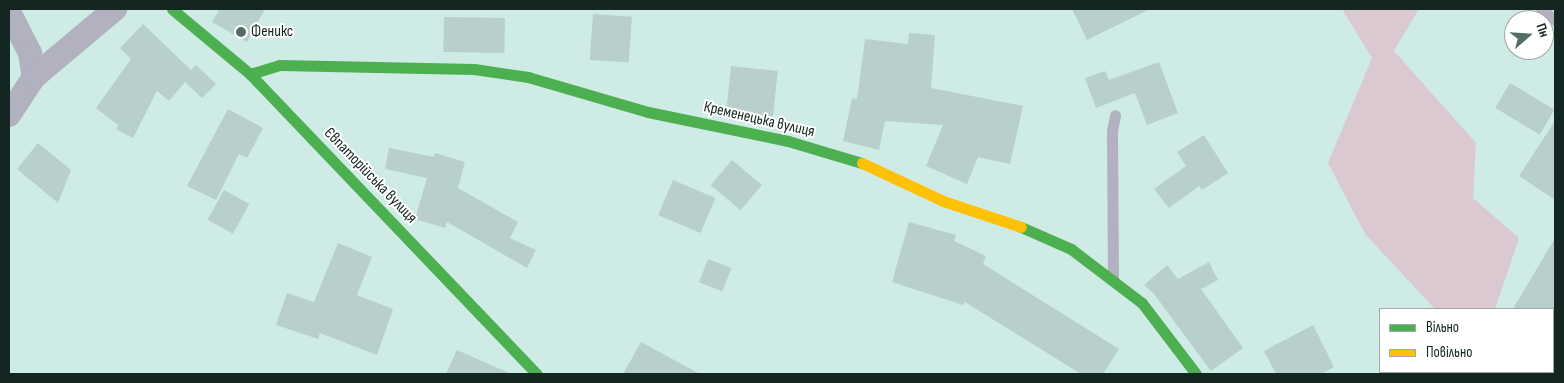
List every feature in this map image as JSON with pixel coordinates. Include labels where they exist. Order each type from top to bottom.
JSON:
[{"type":"street","points":[[9,115],[34,77],[115,9]]},
{"type":"street","name":"Євпаторійська вулиця","points":[[172,9],[250,74],[538,374]]},
{"type":"street","points":[[9,12],[30,53],[34,77]]},
{"type":"street","name":"Кременецька вулиця","points":[[250,74],[279,65],[474,69],[528,77],[648,112],[788,141],[864,163],[943,201],[1043,234],[1113,278],[1142,303],[1196,374]]},
{"type":"lane","points":[[1541,9],[1555,20]]},
{"type":"lane","points":[[1113,278],[1112,131],[1115,115]]},
{"type":"shaded area","points":[[1342,9],[1419,9],[1394,51],[1476,143],[1473,198],[1519,238],[1495,308],[1434,308],[1365,234],[1328,163],[1372,58]]},
{"type":"building","name":"Феникс","points":[[220,9],[265,9],[247,42],[212,22]]},
{"type":"building","points":[[1072,9],[1150,9],[1087,40]]},
{"type":"building","points":[[593,14],[632,17],[629,63],[590,60]]},
{"type":"building","points":[[444,17],[505,18],[504,53],[443,52]]},
{"type":"building","points":[[143,24],[191,70],[196,65],[216,84],[202,98],[185,82],[169,101],[157,91],[133,138],[116,129],[118,125],[96,108],[131,59],[120,48]]},
{"type":"building","points":[[909,33],[935,35],[931,88],[1023,106],[1010,164],[978,157],[967,184],[926,166],[943,125],[885,121],[879,150],[843,141],[852,98],[857,99],[865,39],[908,44]]},
{"type":"building","points":[[1159,62],[1178,113],[1147,125],[1135,93],[1096,108],[1085,78],[1105,71],[1109,80]]},
{"type":"building","points":[[731,66],[778,71],[773,117],[726,112]]},
{"type":"building","points":[[1510,83],[1555,110],[1540,135],[1495,108]]},
{"type":"building","points":[[228,109],[263,128],[247,158],[239,154],[216,200],[187,186]]},
{"type":"building","points":[[1555,121],[1555,200],[1519,176]]},
{"type":"building","points":[[1204,135],[1228,173],[1202,190],[1199,186],[1169,208],[1154,189],[1186,166],[1177,152]]},
{"type":"building","points":[[38,143],[71,170],[58,203],[17,169]]},
{"type":"building","points":[[389,148],[434,157],[435,153],[465,162],[458,188],[518,222],[510,238],[536,250],[527,268],[447,222],[445,228],[415,219],[427,178],[385,169]]},
{"type":"building","points":[[732,160],[762,185],[741,210],[711,185]]},
{"type":"building","points":[[673,180],[715,198],[700,233],[658,215]]},
{"type":"building","points":[[224,190],[249,204],[233,234],[208,220]]},
{"type":"building","points":[[909,222],[956,235],[954,241],[986,256],[983,264],[1119,349],[1103,374],[1081,374],[965,302],[963,305],[892,282]]},
{"type":"building","points":[[1555,238],[1555,309],[1514,308]]},
{"type":"building","points":[[338,243],[372,257],[357,295],[393,309],[377,355],[320,333],[318,339],[276,325],[287,293],[314,302]]},
{"type":"building","points":[[708,259],[731,268],[722,291],[699,282]]},
{"type":"building","points":[[1209,262],[1218,280],[1201,289],[1243,348],[1211,371],[1154,294],[1144,285],[1167,265],[1178,279]]},
{"type":"building","points":[[1313,325],[1334,367],[1321,374],[1276,374],[1264,351]]},
{"type":"building","points":[[641,342],[700,374],[623,374]]},
{"type":"building","points":[[457,350],[511,374],[446,374]]},
{"type":"traffic: fast","points":[[172,9],[250,74],[537,374]]},
{"type":"traffic: fast","points":[[250,74],[279,65],[474,69],[528,77],[648,112],[788,141],[862,163]]},
{"type":"traffic: fast","points":[[1021,227],[1071,249],[1142,303],[1196,374]]},
{"type":"traffic: slow","points":[[862,163],[943,201],[1021,227]]},
{"type":"place","name":"Феникс","points":[[241,32]]}]
